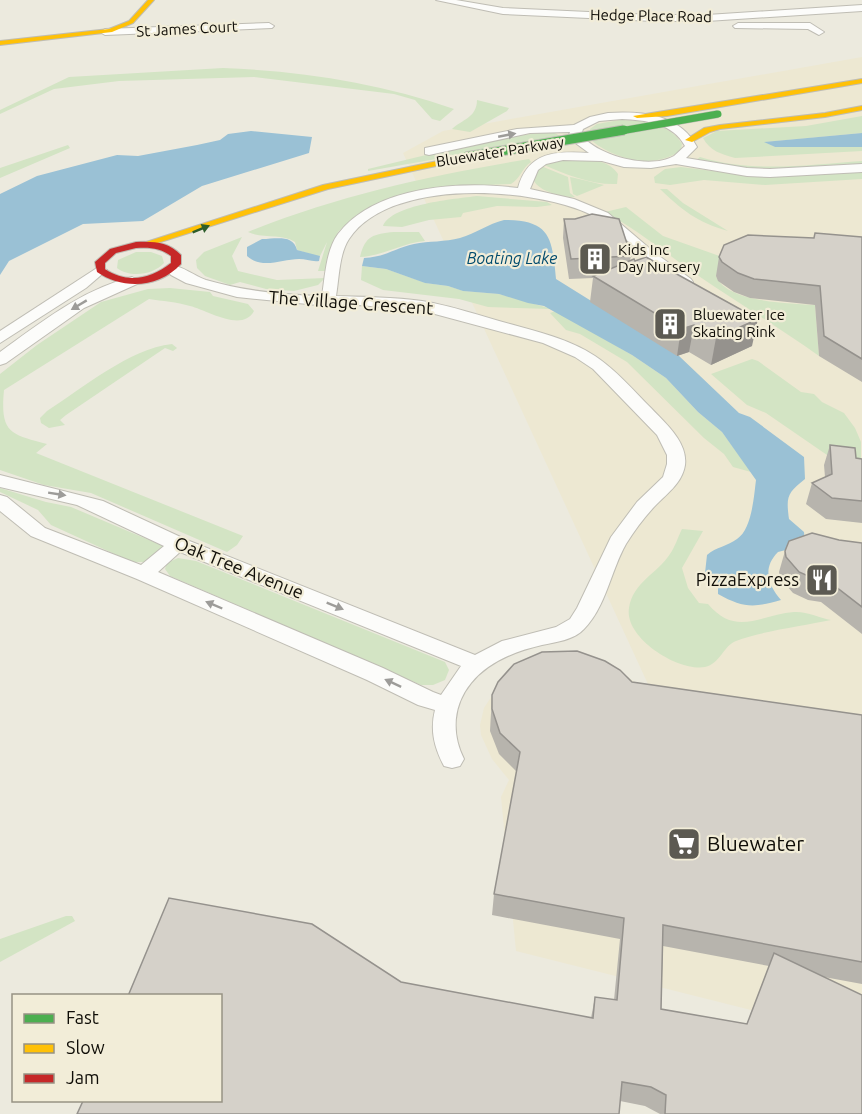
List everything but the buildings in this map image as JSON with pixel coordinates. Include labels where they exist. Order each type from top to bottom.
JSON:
[{"type":"street","points":[[0,43],[105,32],[131,22],[151,0]]},
{"type":"street","name":"Hedge Place Road","points":[[441,0],[503,11],[653,18],[707,18],[862,8]]},
{"type":"street","points":[[653,18],[654,25],[665,28],[711,25],[780,28],[810,26],[819,32]]},
{"type":"street","name":"St James Court","points":[[105,32],[269,26]]},
{"type":"street","points":[[604,158],[578,140],[575,135],[578,128],[586,122],[603,117],[667,114],[862,81]]},
{"type":"street","name":"Bluewater Parkway","points":[[132,281],[155,278],[185,254],[257,219],[344,192],[862,88]]},
{"type":"street","name":"Bluewater Parkway","points":[[100,270],[100,262],[113,251],[182,236],[281,200],[374,174],[466,157],[862,96]]},
{"type":"street","points":[[676,160],[707,130],[862,108]]},
{"type":"street","points":[[638,116],[664,123],[683,134],[690,144],[731,161],[755,164],[862,158]]},
{"type":"street","points":[[281,200],[328,179],[429,151],[531,130],[578,128]]},
{"type":"street","points":[[523,191],[528,171],[543,161],[565,156],[604,158],[624,163],[676,160],[759,172],[862,168]]},
{"type":"street","points":[[328,302],[340,242],[351,228],[370,213],[404,200],[440,192],[478,189],[523,191],[572,202],[599,213],[614,222],[660,264],[694,288]]},
{"type":"street","points":[[145,244],[185,254]]},
{"type":"street","name":"The Village Crescent","points":[[185,254],[179,275],[235,292],[279,299],[400,303],[435,308],[566,346],[601,368],[661,429],[675,450],[677,460],[673,476],[648,502],[617,542],[580,621],[566,632],[524,642],[493,654],[476,664],[457,684],[447,705],[444,736],[452,759]]},
{"type":"street","points":[[0,338],[75,290],[100,270],[115,279],[132,281]]},
{"type":"street","points":[[0,360],[83,302],[132,281]]},
{"type":"street","name":"Oak Tree Avenue","points":[[0,481],[25,489],[86,502],[178,544],[476,664]]},
{"type":"street","points":[[0,501],[38,532],[144,574],[375,674],[426,699],[447,705]]},
{"type":"street","points":[[144,574],[178,544]]},
{"type":"shaded area","points":[[862,57],[862,1038],[516,951],[501,797],[509,780],[492,759],[481,735],[480,725],[484,708],[495,691],[622,673],[653,695],[403,153],[443,131]]},
{"type":"green space","points":[[223,68],[311,75],[369,85],[454,109],[440,121],[432,119],[415,100],[394,94],[254,77],[119,81],[54,89],[0,114],[0,110],[69,77]]},
{"type":"green space","points":[[477,100],[509,108],[470,132],[452,129],[471,115]]},
{"type":"green space","points":[[862,116],[862,133],[765,142],[775,147],[862,147],[862,151],[735,158],[713,149],[703,138],[717,131],[806,126]]},
{"type":"green space","points":[[619,120],[645,122],[662,127],[677,137],[682,144],[681,150],[660,160],[636,160],[612,153],[592,141],[590,129],[597,124]]},
{"type":"green space","points":[[551,131],[562,137],[368,171],[368,169],[484,141]]},
{"type":"green space","points":[[68,145],[70,148],[0,178],[0,168]]},
{"type":"green space","points":[[700,157],[740,165],[780,167],[862,161],[862,164],[771,170],[695,161]]},
{"type":"green space","points":[[529,159],[531,162],[511,184],[461,186],[382,203],[354,217],[338,232],[328,255],[325,271],[318,271],[327,242],[320,256],[317,256],[297,250],[295,242],[290,239],[248,232],[351,197],[457,172]]},
{"type":"green space","points":[[560,160],[592,160],[607,164],[618,174],[617,184],[589,181],[544,165]]},
{"type":"green space","points":[[541,166],[568,177],[570,193],[575,197],[558,195],[539,187],[533,178]]},
{"type":"green space","points":[[681,167],[737,174],[862,171],[862,179],[765,185],[704,180],[670,185],[655,183],[654,177],[665,169]]},
{"type":"green space","points":[[570,177],[604,185],[577,196],[573,194]]},
{"type":"green space","points":[[660,189],[667,189],[683,203],[728,231],[691,215]]},
{"type":"green space","points":[[477,196],[547,202],[552,205],[497,206],[463,213],[461,217],[429,220],[402,227],[383,226],[398,212],[425,204]]},
{"type":"green space","points":[[626,207],[663,236],[728,259],[716,276],[722,285],[733,292],[760,300],[815,305],[819,356],[605,212]]},
{"type":"green space","points":[[394,232],[419,232],[425,241],[360,257],[364,245],[371,237]]},
{"type":"green space","points":[[242,237],[232,256],[238,271],[277,280],[325,278],[318,285],[294,291],[266,289],[240,282],[230,285],[205,276],[197,268],[196,260],[204,252]]},
{"type":"green space","points":[[136,252],[151,252],[162,256],[164,263],[154,270],[141,274],[128,273],[117,268],[118,260]]},
{"type":"green space","points":[[362,266],[386,269],[426,283],[464,291],[499,294],[552,309],[488,307],[459,299],[383,290],[361,280]]},
{"type":"green space","points":[[170,288],[210,292],[213,296],[248,304],[254,311],[249,317],[233,320],[185,305],[149,299],[4,390],[4,415],[6,423],[16,434],[47,444],[36,453],[243,536],[237,545],[227,552],[91,493],[44,485],[0,470],[0,374],[37,345],[101,302],[148,289]]},
{"type":"green space","points":[[556,311],[632,355],[666,378],[698,412],[722,432],[751,472],[733,467],[724,454],[704,438],[627,362],[580,334],[566,330],[550,313]]},
{"type":"green space","points":[[172,344],[177,348],[173,351],[165,348],[66,415],[60,420],[65,425],[49,428],[41,423],[40,418],[47,411],[123,361],[156,347]]},
{"type":"green space","points":[[752,359],[801,392],[814,394],[822,402],[844,413],[855,428],[861,442],[861,465],[828,461],[827,455],[766,413],[747,405],[711,374]]},
{"type":"green space","points":[[0,488],[71,507],[168,548],[152,562],[132,562],[51,525],[38,510],[0,492]]},
{"type":"green space","points":[[682,529],[703,531],[682,568],[688,588],[699,603],[708,604],[728,620],[738,622],[794,612],[831,620],[746,637],[732,643],[714,662],[705,667],[681,664],[655,651],[635,631],[630,619],[629,608],[635,591],[665,561]]},
{"type":"green space","points":[[178,558],[196,561],[445,662],[449,670],[445,680],[433,685],[421,685],[170,576],[165,569],[167,563]]},
{"type":"green space","points":[[66,916],[72,916],[75,921],[0,962],[0,939]]},
{"type":"water","points":[[251,131],[312,137],[309,153],[202,186],[143,221],[83,224],[9,261],[0,275],[0,194],[37,176],[117,155],[138,156],[220,140],[228,134]]},
{"type":"water","points":[[862,133],[862,147],[775,147],[764,142]]},
{"type":"water","name":"Boating Lake","points":[[504,220],[531,223],[540,228],[550,242],[556,279],[678,355],[739,413],[750,417],[804,457],[805,479],[791,492],[788,505],[789,519],[804,532],[805,545],[778,552],[768,570],[770,582],[781,600],[756,605],[735,602],[718,594],[718,585],[705,573],[707,555],[737,539],[746,528],[756,480],[722,432],[698,412],[666,378],[632,355],[544,306],[499,294],[463,291],[448,286],[425,283],[386,269],[362,266],[364,258],[378,256],[414,244],[460,238]]},
{"type":"water","points":[[262,239],[288,239],[297,250],[320,256],[319,261],[293,259],[266,263],[253,260],[247,256],[247,247]]},
{"type":"traffic: slow","points":[[0,43],[110,31],[131,22],[151,0]]},
{"type":"traffic: slow","points":[[637,116],[667,114],[862,81]]},
{"type":"traffic: slow","points":[[689,140],[707,130],[720,127],[825,115],[862,108]]},
{"type":"traffic: slow","points":[[145,244],[326,187],[466,157]]},
{"type":"traffic: jam","points":[[136,245],[152,245],[167,249],[176,255],[176,264],[158,276],[138,281],[118,280],[100,270],[100,262],[113,251],[136,245]]},
{"type":"traffic: fast","points":[[466,157],[718,114]]},
{"type":"place","name":"Kids Inc Day Nursery","points":[[595,259]]},
{"type":"place","name":"Bluewater Ice Skating Rink","points":[[670,324]]},
{"type":"place","name":"PizzaExpress","points":[[822,580]]},
{"type":"place","name":"Bluewater","points":[[684,844]]}]
